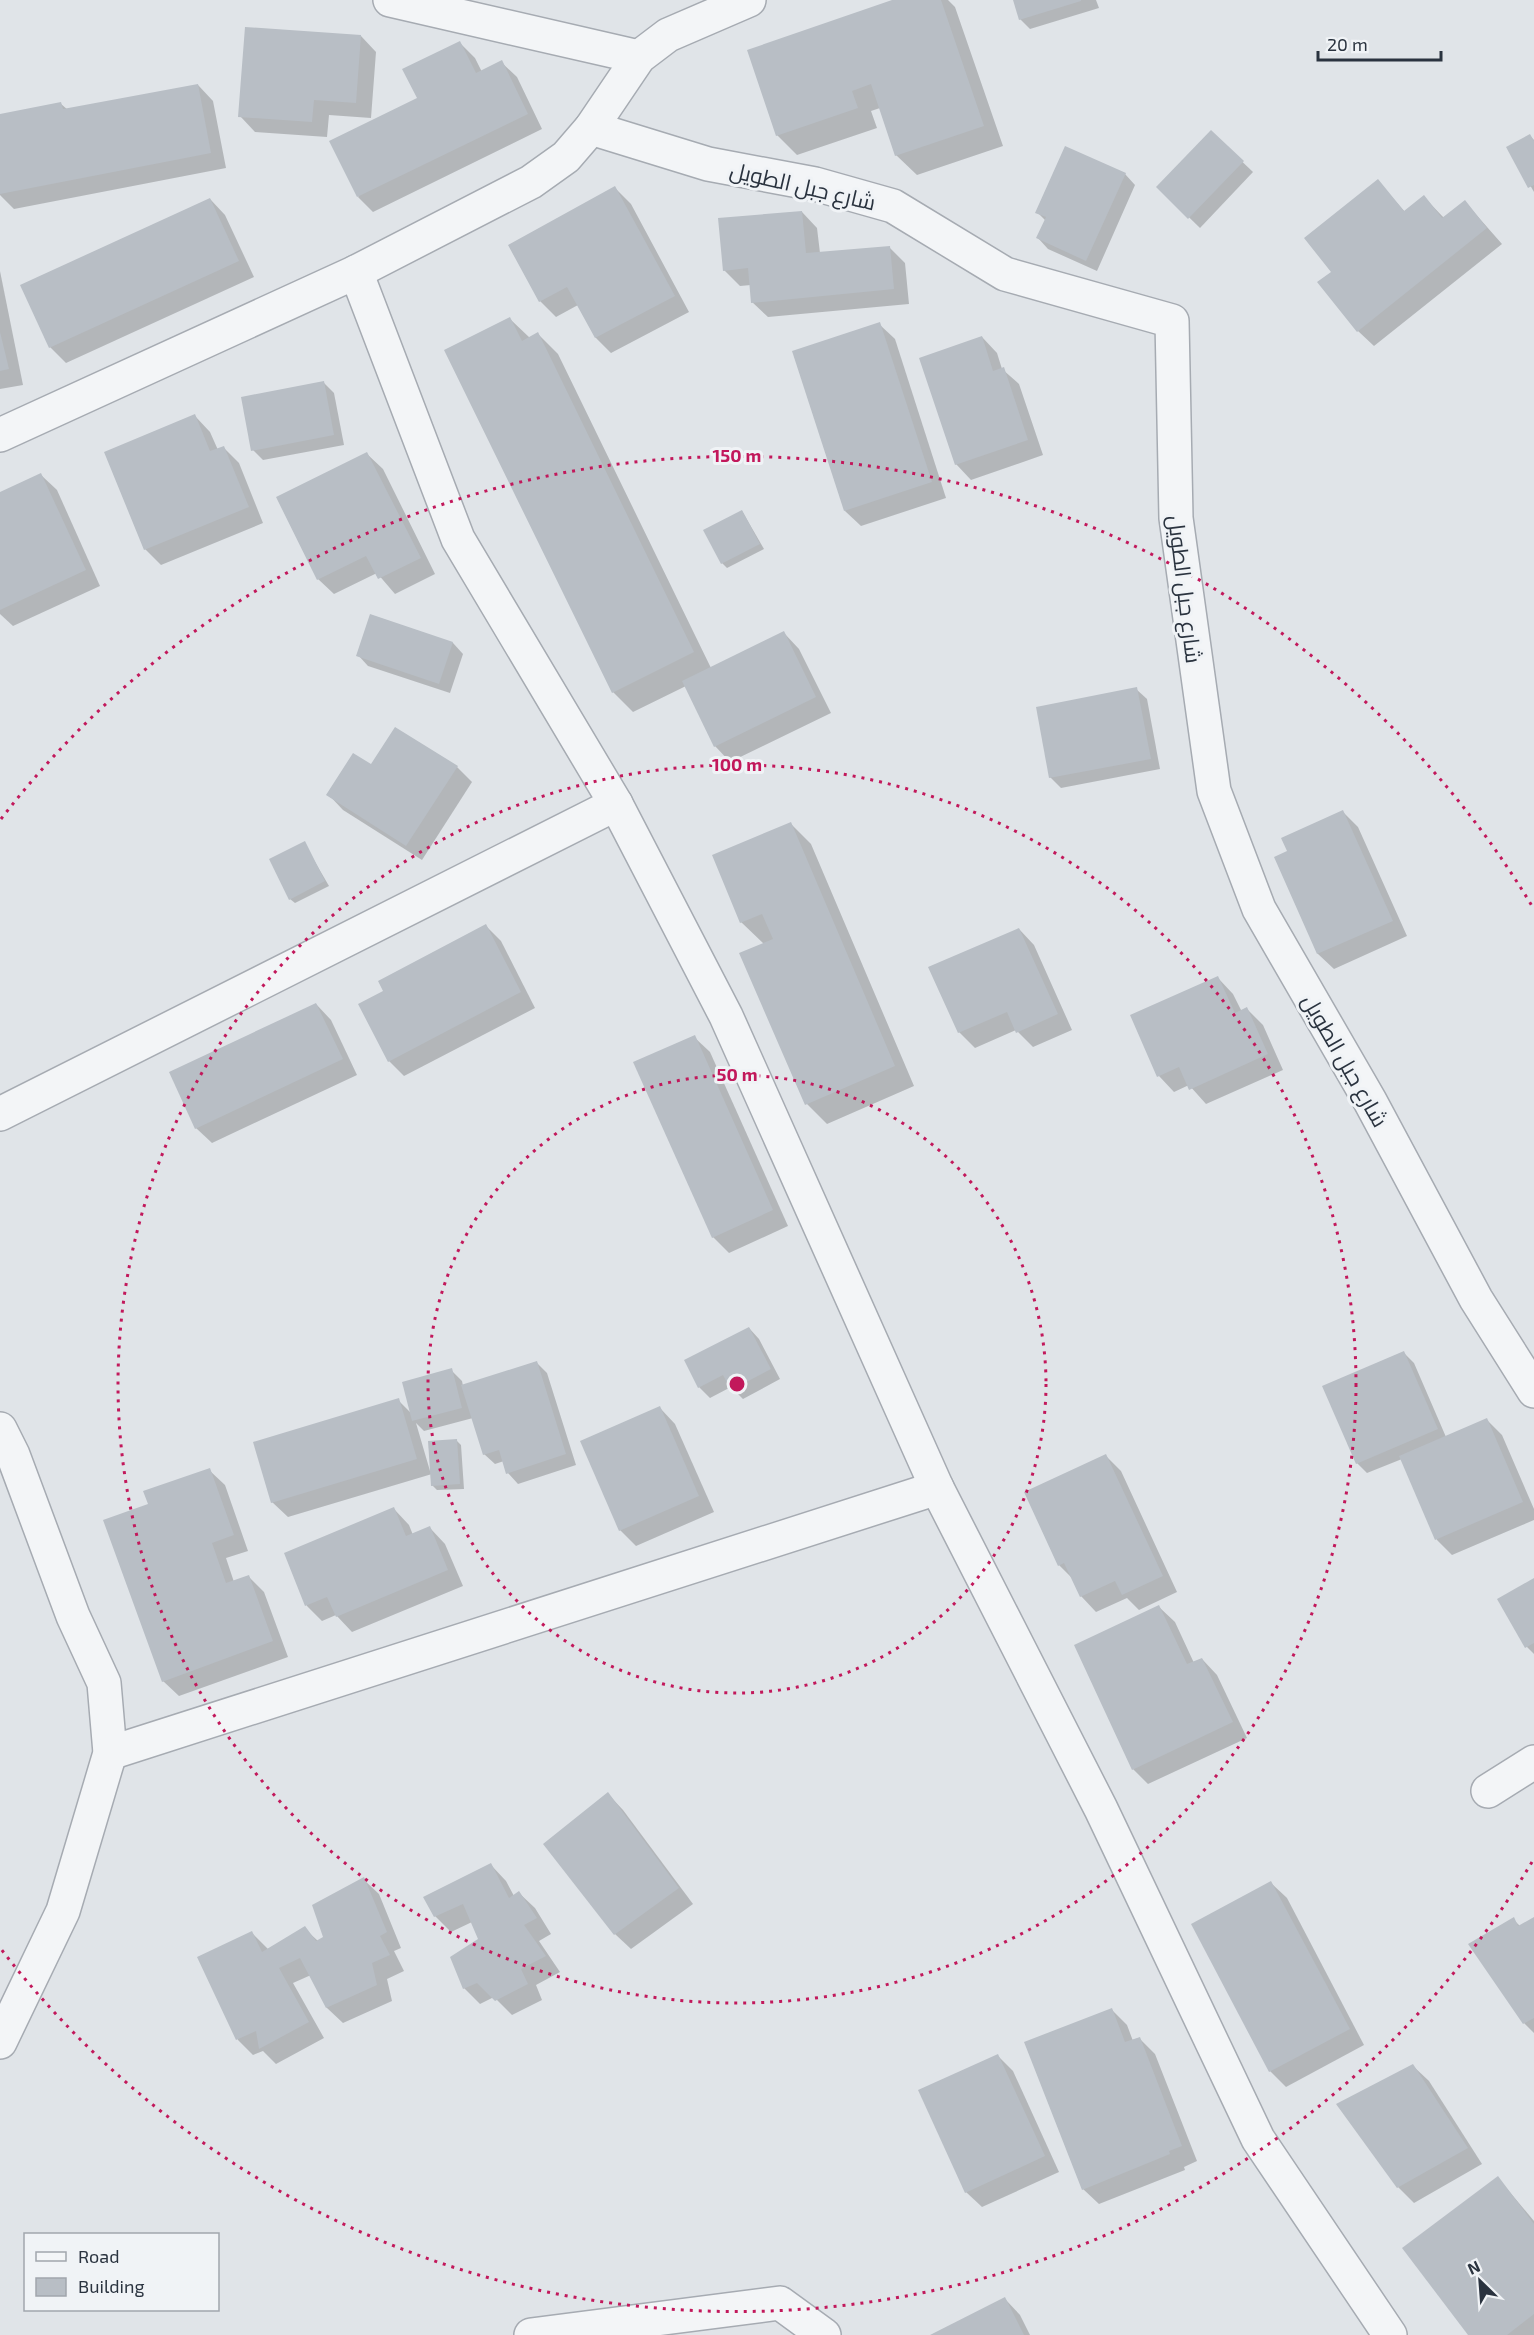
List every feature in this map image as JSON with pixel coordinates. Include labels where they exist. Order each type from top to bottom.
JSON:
[{"type":"street","points":[[390,0],[439,6],[639,57]]},
{"type":"street","points":[[0,435],[356,272],[531,182],[566,157],[591,128],[639,57],[668,35],[749,0]]},
{"type":"street","name":"شارع جبل الطويل","points":[[591,128],[708,164],[815,184],[893,206],[1005,274],[1172,321],[1176,518],[1214,791],[1258,909],[1370,1101],[1476,1299],[1534,1391]]},
{"type":"street","points":[[356,272],[458,539],[615,804],[726,1016],[937,1488],[1101,1809],[1258,2139],[1390,2335]]},
{"type":"street","points":[[0,1114],[615,804]]},
{"type":"street","points":[[0,1429],[13,1455],[73,1616],[105,1683],[110,1753],[63,1911],[0,2042]]},
{"type":"street","points":[[110,1753],[937,1488]]},
{"type":"street","points":[[1488,1791],[1534,1762]]},
{"type":"street","points":[[531,2335],[780,2303],[824,2335]]},
{"type":"building","points":[[892,0],[941,0],[984,126],[895,156],[871,84],[852,91],[858,108],[776,136],[747,50]]},
{"type":"building","points":[[1013,0],[1081,0],[1081,1],[1019,20]]},
{"type":"building","points":[[245,27],[361,35],[356,103],[314,100],[312,122],[238,117]]},
{"type":"building","points":[[460,41],[476,73],[502,60],[528,114],[357,197],[329,141],[417,98],[402,69]]},
{"type":"building","points":[[198,84],[211,153],[0,194],[0,114],[61,102],[63,109]]},
{"type":"building","points":[[1211,130],[1244,161],[1188,219],[1156,187]]},
{"type":"building","points":[[1530,134],[1534,141],[1534,185],[1528,188],[1506,147]]},
{"type":"building","points":[[1065,146],[1126,173],[1086,261],[1036,238],[1046,217],[1035,213]]},
{"type":"building","points":[[1378,179],[1404,211],[1424,195],[1442,218],[1465,200],[1487,228],[1357,332],[1317,282],[1331,272],[1304,238]]},
{"type":"building","points":[[615,186],[675,296],[595,338],[567,287],[539,302],[508,245]]},
{"type":"building","points":[[210,198],[239,261],[49,348],[20,285]]},
{"type":"building","points":[[802,211],[806,253],[890,246],[894,289],[751,303],[748,268],[723,271],[718,218]]},
{"type":"building","points":[[510,317],[522,341],[538,332],[694,652],[612,693],[444,350]]},
{"type":"building","points":[[880,322],[932,482],[844,511],[792,351]]},
{"type":"building","points":[[0,332],[9,369],[0,371]]},
{"type":"building","points":[[982,336],[993,371],[1004,367],[1028,440],[955,465],[919,358]]},
{"type":"building","points":[[324,381],[334,435],[251,451],[241,397]]},
{"type":"building","points":[[195,414],[210,451],[224,446],[249,507],[144,550],[104,452]]},
{"type":"building","points":[[367,452],[421,558],[378,579],[366,556],[317,580],[276,497]]},
{"type":"building","points":[[41,473],[86,570],[0,610],[0,492]]},
{"type":"building","points":[[742,510],[760,544],[721,564],[703,530]]},
{"type":"building","points":[[370,614],[453,642],[439,684],[356,656]]},
{"type":"building","points":[[784,631],[816,697],[714,747],[682,681]]},
{"type":"building","points":[[1137,687],[1151,759],[1049,778],[1036,707]]},
{"type":"building","points":[[395,727],[458,766],[406,846],[326,795],[353,753],[371,764]]},
{"type":"building","points":[[1343,810],[1393,921],[1317,954],[1274,857],[1287,851],[1281,838]]},
{"type":"building","points":[[791,822],[895,1066],[805,1105],[739,953],[773,939],[762,914],[740,923],[712,855]]},
{"type":"building","points":[[305,841],[325,881],[289,900],[269,859]]},
{"type":"building","points":[[486,924],[521,992],[388,1062],[358,1004],[383,991],[378,981]]},
{"type":"building","points":[[1019,928],[1058,1014],[1016,1033],[1007,1012],[958,1033],[928,967]]},
{"type":"building","points":[[1218,976],[1235,1013],[1247,1007],[1268,1054],[1189,1090],[1179,1067],[1157,1077],[1130,1015]]},
{"type":"building","points":[[316,1003],[343,1059],[195,1129],[169,1072]]},
{"type":"building","points":[[695,1035],[773,1210],[712,1238],[633,1062]]},
{"type":"building","points":[[749,1327],[771,1369],[731,1390],[723,1375],[698,1388],[684,1360]]},
{"type":"building","points":[[1404,1351],[1438,1429],[1356,1464],[1322,1386]]},
{"type":"building","points":[[537,1361],[566,1454],[506,1474],[499,1450],[483,1455],[461,1385]]},
{"type":"building","points":[[452,1368],[462,1408],[412,1421],[402,1382]]},
{"type":"building","points":[[399,1398],[417,1459],[271,1503],[253,1442]]},
{"type":"building","points":[[660,1406],[699,1496],[619,1531],[580,1441]]},
{"type":"building","points":[[1487,1418],[1523,1502],[1435,1540],[1399,1456]]},
{"type":"building","points":[[457,1439],[460,1484],[431,1486],[428,1441]]},
{"type":"building","points":[[1106,1454],[1163,1576],[1122,1595],[1115,1581],[1080,1597],[1064,1563],[1058,1566],[1024,1492]]},
{"type":"building","points":[[210,1468],[234,1535],[212,1543],[226,1583],[249,1575],[273,1641],[162,1682],[103,1520],[148,1504],[143,1491]]},
{"type":"building","points":[[394,1507],[406,1536],[430,1526],[448,1570],[336,1617],[327,1597],[305,1606],[284,1553]]},
{"type":"building","points":[[1534,1578],[1534,1643],[1525,1648],[1497,1599]]},
{"type":"building","points":[[1159,1605],[1187,1664],[1202,1658],[1233,1722],[1132,1770],[1074,1645]]},
{"type":"building","points":[[608,1792],[679,1888],[614,1935],[543,1844]]},
{"type":"building","points":[[491,1863],[509,1898],[519,1891],[537,1918],[524,1925],[546,1956],[521,1969],[528,1984],[495,2001],[477,1983],[463,1989],[450,1957],[478,1939],[463,1904],[434,1917],[423,1897]]},
{"type":"building","points":[[364,1877],[387,1932],[380,1936],[390,1955],[372,1963],[377,1985],[326,2008],[300,1958],[279,1968],[309,2022],[259,2049],[256,2031],[236,2040],[197,1957],[252,1931],[262,1952],[305,1926],[316,1941],[323,1937],[312,1905]]},
{"type":"building","points":[[1271,1881],[1350,2029],[1269,2072],[1191,1924]]},
{"type":"building","points":[[1514,1917],[1518,1926],[1534,1917],[1534,2018],[1523,2024],[1468,1944]]},
{"type":"building","points":[[1112,2008],[1125,2042],[1140,2037],[1182,2146],[1169,2151],[1170,2154],[1082,2190],[1024,2042]]},
{"type":"building","points":[[998,2054],[1045,2156],[965,2193],[918,2090]]},
{"type":"building","points":[[1413,2064],[1468,2148],[1397,2188],[1336,2104]]},
{"type":"building","points":[[1498,2176],[1534,2224],[1534,2314],[1507,2335],[1468,2335],[1402,2248]]},
{"type":"building","points":[[1005,2297],[1024,2335],[930,2335]]}]
